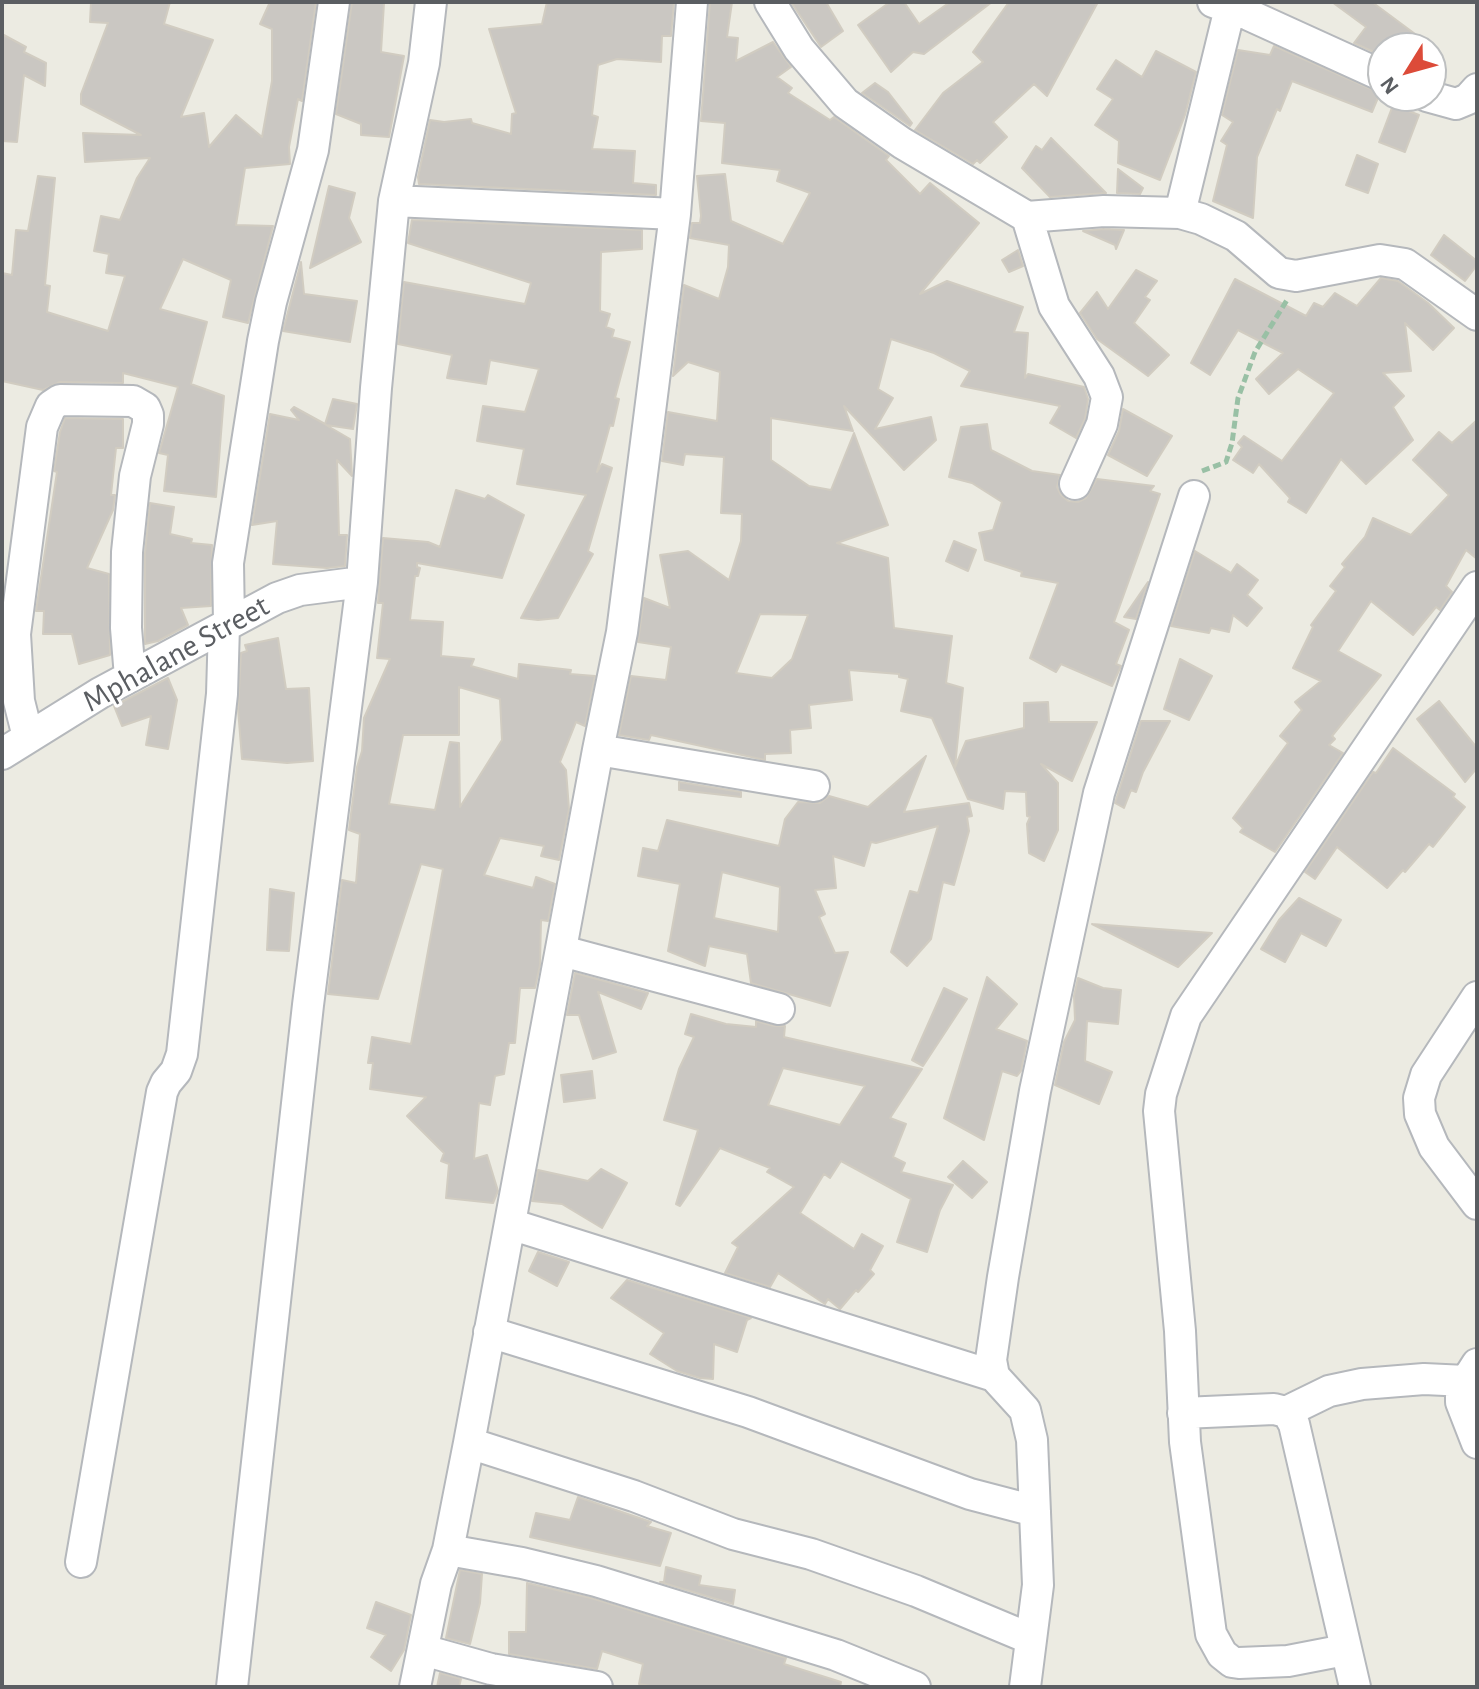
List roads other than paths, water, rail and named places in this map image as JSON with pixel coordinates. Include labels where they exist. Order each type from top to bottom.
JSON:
[{"type":"street","points":[[81,1562],[162,1092],[176,1071],[182,1054],[222,694],[228,563],[260,356],[271,302],[313,150],[334,2]]},
{"type":"street","points":[[232,1687],[308,1005],[362,582],[377,373],[394,201],[424,63],[431,2]]},
{"type":"street","points":[[415,1687],[436,1584],[448,1550],[469,1443],[622,632],[675,214],[692,2]]},
{"type":"street","points":[[770,2],[799,49],[845,103],[902,143],[1027,217],[1104,211],[1180,213],[1201,219],[1236,236],[1279,273],[1296,276],[1357,263],[1391,261],[1405,264],[1477,315]]},
{"type":"street","points":[[1180,213],[1222,5],[1367,69]]},
{"type":"street","points":[[1447,102],[1456,104],[1468,99],[1477,89]]},
{"type":"street","points":[[394,201],[675,214]]},
{"type":"street","points":[[1027,217],[1054,306],[1099,376],[1107,397],[1102,424],[1075,484]]},
{"type":"street","points":[[28,737],[19,701],[15,634],[42,427],[51,406],[60,400],[133,401],[139,403],[148,415],[135,476],[128,539],[126,628],[130,677]]},
{"type":"street","points":[[994,1376],[991,1360],[1032,1107],[1099,793],[1194,496]]},
{"type":"street","name":"Mphalane Street","points":[[2,754],[130,677],[277,598],[300,590],[362,582]]},
{"type":"street","points":[[1345,1650],[1288,1661],[1232,1662],[1216,1646],[1211,1634],[1183,1413],[1180,1331],[1159,1111],[1174,1047],[1186,1016],[1477,587]]},
{"type":"street","points":[[598,750],[814,786]]},
{"type":"street","points":[[562,951],[779,1009]]},
{"type":"street","points":[[1477,997],[1426,1075],[1419,1098],[1420,1114],[1434,1147],[1477,1204]]},
{"type":"street","points":[[510,1224],[994,1376],[1025,1410],[1032,1440],[1038,1585],[1025,1687]]},
{"type":"street","points":[[489,1332],[748,1412],[970,1494],[1035,1511]]},
{"type":"street","points":[[1183,1413],[1274,1409],[1286,1412],[1329,1391],[1473,1371]]},
{"type":"street","points":[[1473,1371],[1461,1389],[1461,1402],[1477,1443]]},
{"type":"street","points":[[1286,1412],[1294,1424],[1355,1687]]},
{"type":"street","points":[[469,1443],[634,1496],[733,1534],[811,1554],[916,1591],[1031,1639]]},
{"type":"street","points":[[448,1550],[596,1581],[836,1655],[915,1687]]},
{"type":"street","points":[[423,1650],[491,1669],[597,1687]]}]
